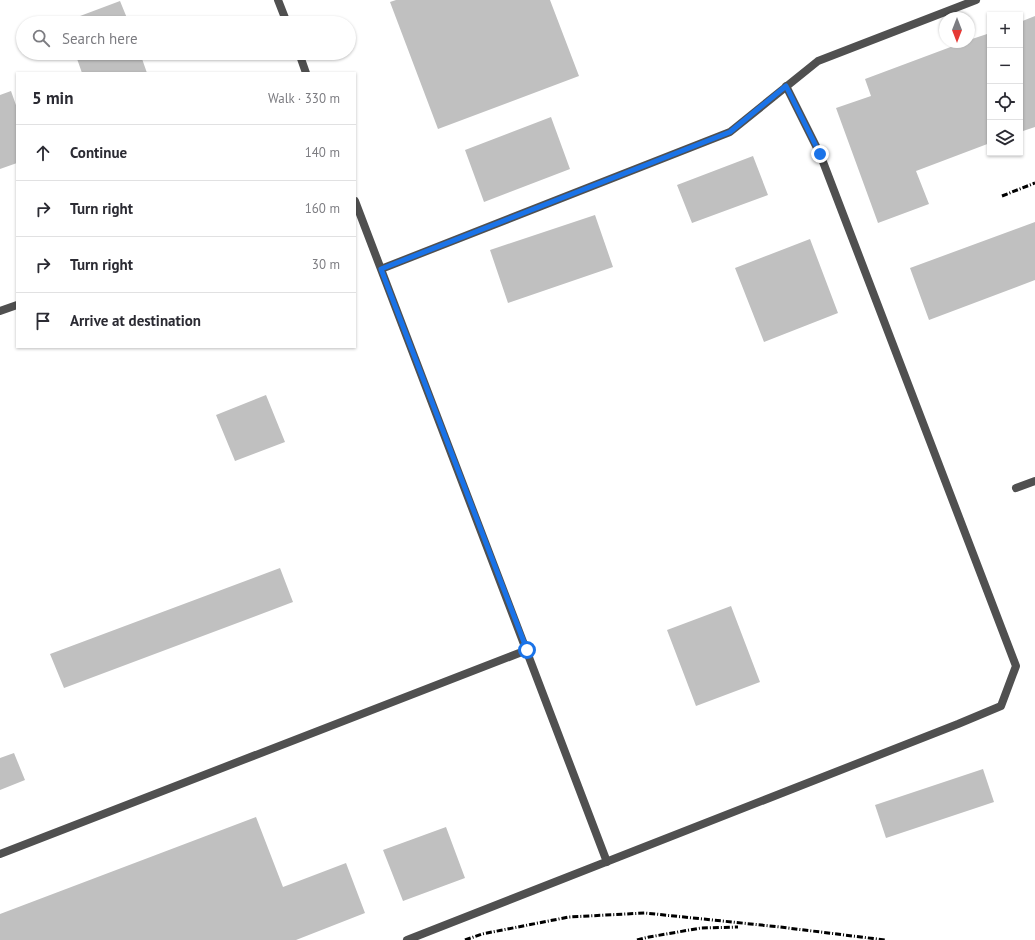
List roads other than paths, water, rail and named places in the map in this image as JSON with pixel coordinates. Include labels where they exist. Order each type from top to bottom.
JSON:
[{"type":"lane","points":[[278,0],[284,16]]},
{"type":"lane","points":[[381,269],[730,132],[818,61],[976,0]]},
{"type":"lane","points":[[301,60],[306,72]]},
{"type":"lane","points":[[407,940],[1001,706],[1016,666],[820,154],[786,86]]},
{"type":"lane","points":[[356,204],[607,862]]},
{"type":"lane","points":[[0,311],[16,305]]},
{"type":"lane","points":[[1016,488],[1035,481]]},
{"type":"lane","points":[[0,854],[527,650]]},
{"type":"railway","points":[[1002,196],[1035,183]]},
{"type":"railway","points":[[465,940],[482,934],[569,917],[645,913],[885,940]]},
{"type":"railway","points":[[637,940],[701,928],[738,927]]}]
